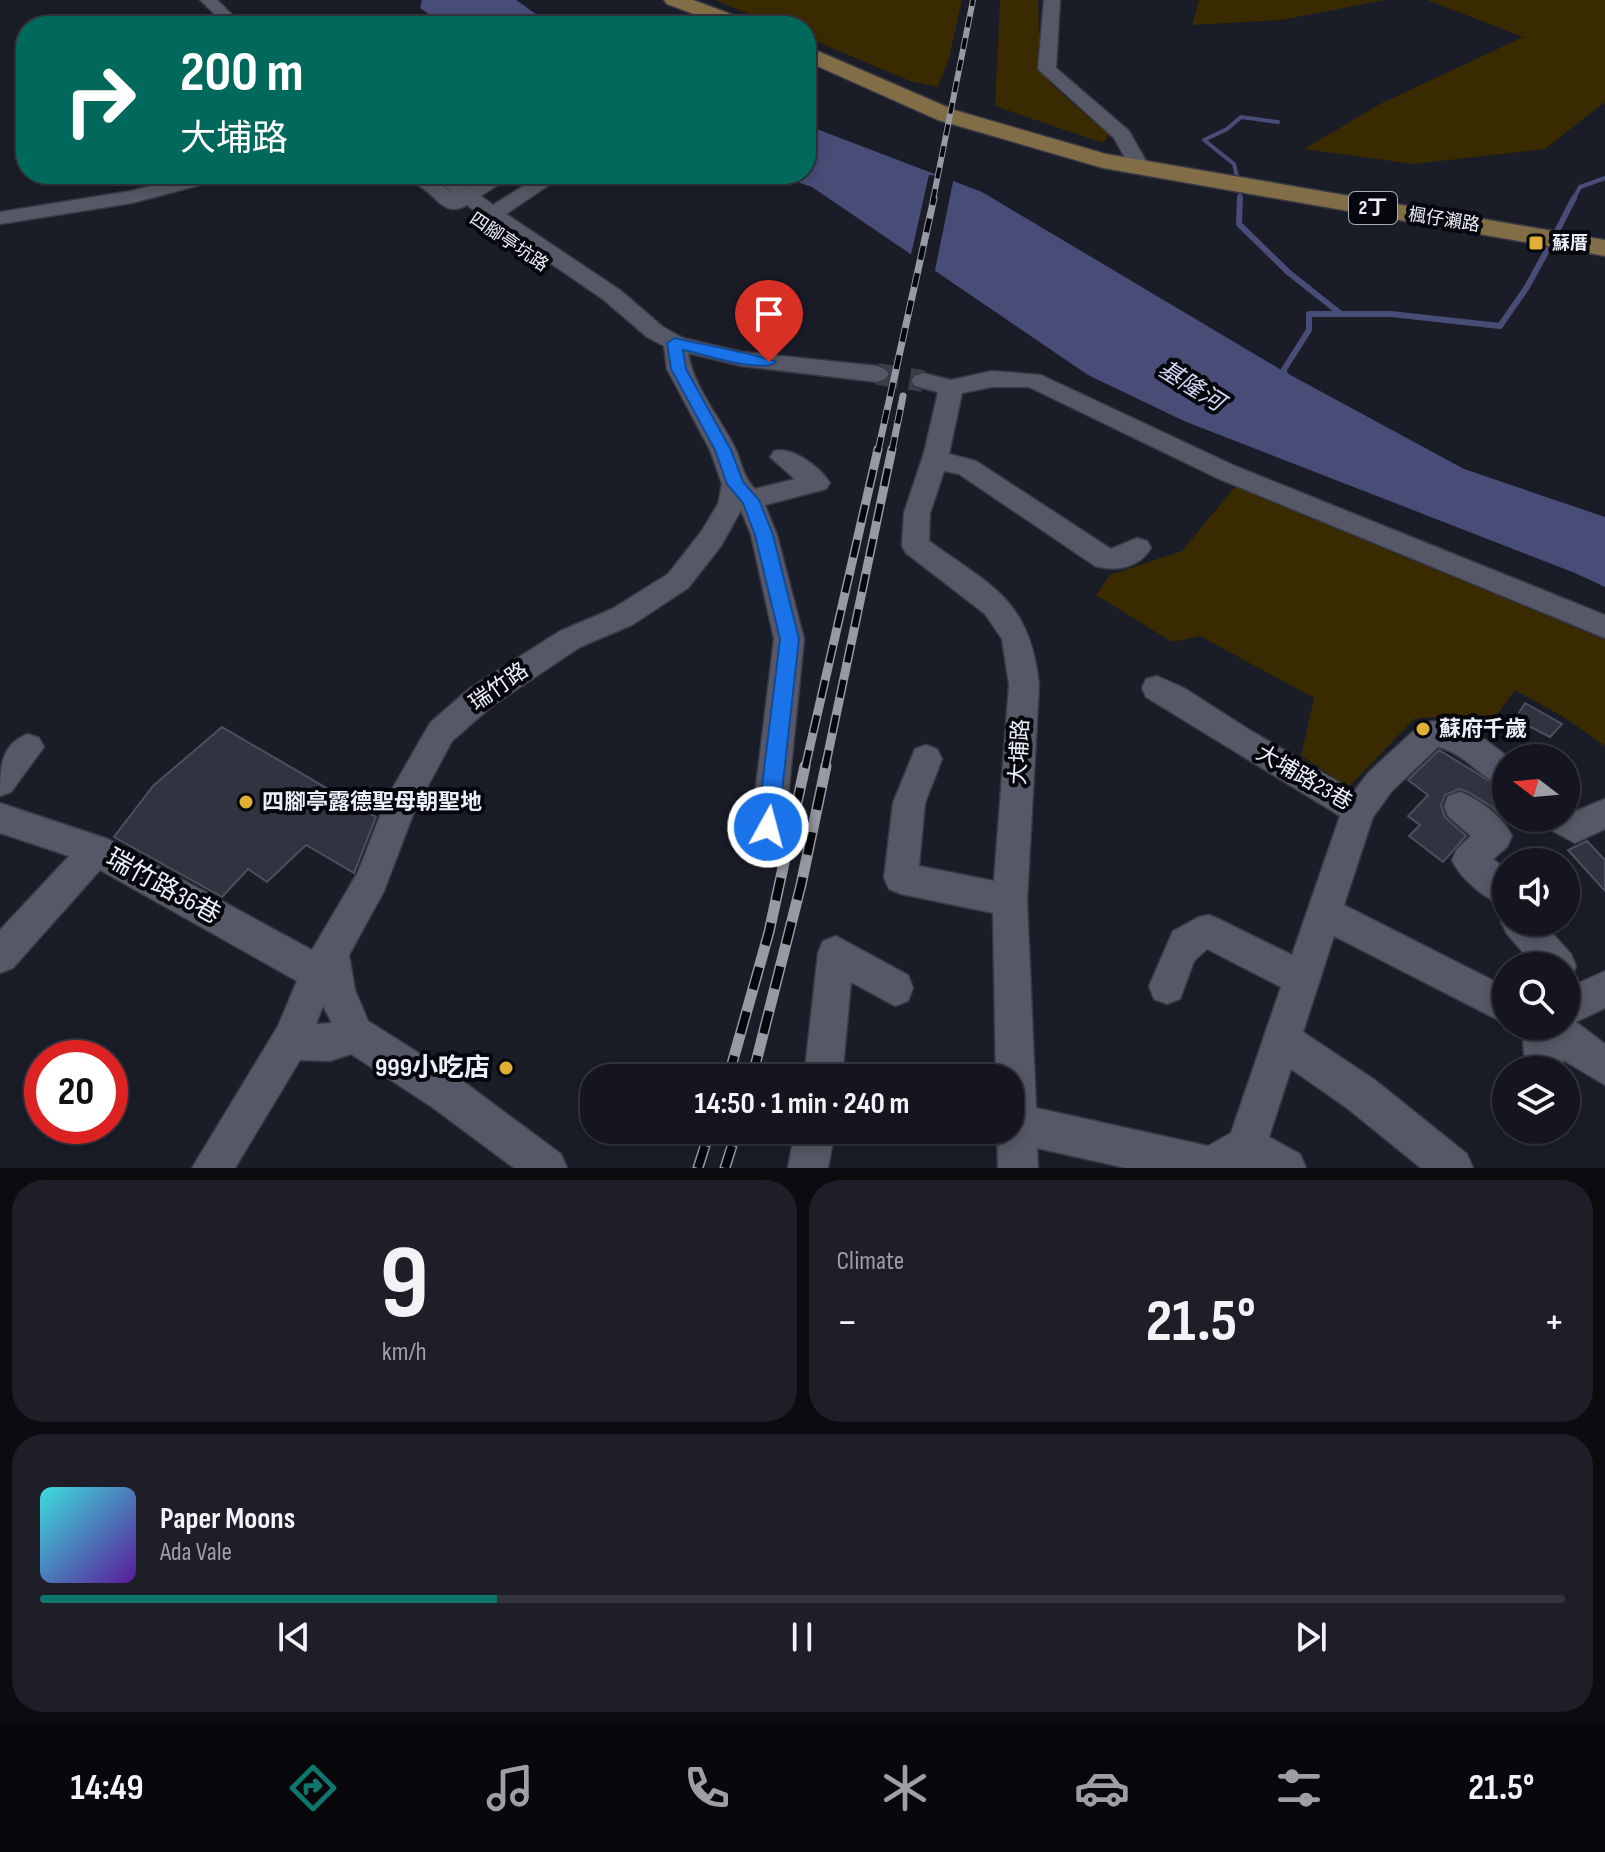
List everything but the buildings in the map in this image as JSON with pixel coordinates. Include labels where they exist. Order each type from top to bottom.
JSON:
[{"type":"main road","points":[[674,0],[718,16]]},
{"type":"main road","name":"楓仔瀨路","points":[[816,56],[906,100],[1044,146],[1140,168],[1605,248]]},
{"type":"street","points":[[208,0],[225,16]]},
{"type":"street","points":[[227,0],[244,16]]},
{"type":"street","points":[[1052,0],[1047,69],[1122,135],[1140,168]]},
{"type":"street","points":[[0,218],[132,197],[182,184]]},
{"type":"street","name":"四腳亭坑路","points":[[430,184],[460,200],[551,271],[612,295],[655,332],[675,343]]},
{"type":"street","name":"四腳亭坑路","points":[[448,184],[460,200]]},
{"type":"street","points":[[460,200],[487,184]]},
{"type":"street","points":[[486,219],[540,184]]},
{"type":"street","points":[[768,827],[789,639],[764,535],[679,369],[675,343],[742,359],[877,374]]},
{"type":"street","name":"大埔路","points":[[1016,1064],[1010,900],[1024,685],[1021,655],[1010,622],[970,586],[916,546],[916,513],[935,460],[937,385],[992,379],[1033,380],[1239,478],[1605,627]]},
{"type":"street","points":[[743,492],[817,483],[783,457]]},
{"type":"street","points":[[935,460],[967,467],[1105,559],[1117,560],[1137,548]]},
{"type":"street","name":"瑞竹路","points":[[212,1168],[291,1039],[325,965],[372,880],[399,808],[441,732],[481,697],[570,639],[622,617],[685,575],[731,504],[743,492]]},
{"type":"street","name":"大埔路23巷","points":[[1157,688],[1174,695],[1188,709],[1359,810],[1246,1146]]},
{"type":"street","points":[[1359,810],[1380,782],[1432,733],[1464,740],[1492,763]]},
{"type":"street","points":[[0,782],[28,747]]},
{"type":"street","points":[[926,759],[909,803],[901,878],[1010,900]]},
{"type":"street","points":[[1460,806],[1495,836],[1469,860],[1492,879]]},
{"type":"street","points":[[1580,826],[1605,813]]},
{"type":"street","name":"瑞竹路36巷","points":[[0,818],[96,850],[325,965]]},
{"type":"street","points":[[0,956],[96,850]]},
{"type":"street","points":[[1324,913],[1492,999]]},
{"type":"street","points":[[1167,986],[1187,938],[1195,933],[1209,932],[1301,978]]},
{"type":"street","points":[[1531,936],[1546,952]]},
{"type":"street","points":[[824,1064],[836,953],[895,988]]},
{"type":"street","points":[[325,965],[346,1008],[353,1033],[446,1093],[547,1168]]},
{"type":"street","points":[[291,1039],[323,1044],[340,1041],[353,1033]]},
{"type":"street","points":[[1280,1039],[1361,1094],[1453,1168]]},
{"type":"street","points":[[1568,1040],[1605,1066]]},
{"type":"street","points":[[1024,1125],[1211,1167],[1246,1146],[1286,1168]]},
{"type":"street","points":[[808,1168],[812,1144]]},
{"type":"street","name":"大埔路","points":[[1018,1144],[1018,1168]]},
{"type":"shaded area","points":[[715,0],[962,0],[949,58],[938,87],[910,81],[816,41],[816,16],[754,16]]},
{"type":"shaded area","points":[[1000,0],[1038,0],[1040,68],[1052,85],[1109,135],[1103,143],[995,106]]},
{"type":"shaded area","points":[[1199,0],[1385,0],[1281,20],[1192,25]]},
{"type":"shaded area","points":[[1427,0],[1605,0],[1605,102],[1545,149],[1413,164],[1304,149],[1380,104],[1523,37]]},
{"type":"shaded area","points":[[1235,487],[1605,640],[1605,746],[1562,716],[1515,690],[1484,732],[1462,715],[1414,719],[1349,787],[1301,756],[1314,698],[1200,636],[1172,642],[1096,595],[1110,575],[1182,551]]},
{"type":"water","points":[[422,0],[516,0],[539,16],[432,16],[420,8]]},
{"type":"water","name":"基隆河","points":[[816,129],[982,192],[1283,371],[1464,469],[1605,517],[1605,587],[1184,421],[1088,375],[812,187],[803,184],[816,184]]},
{"type":"pier","points":[[929,175],[954,177],[934,275],[910,259]]},
{"type":"waterway","points":[[1238,181],[1234,164],[1204,140],[1227,129],[1241,117],[1278,122]]},
{"type":"waterway","points":[[1573,200],[1580,187],[1605,178]]},
{"type":"waterway","points":[[1240,191],[1240,198]]},
{"type":"waterway","points":[[1240,198],[1239,224],[1288,272],[1341,314]]},
{"type":"waterway","points":[[1556,233],[1574,198]]},
{"type":"waterway","points":[[1341,314],[1391,314],[1500,326],[1527,287],[1551,243]]},
{"type":"waterway","points":[[1287,377],[1283,371],[1309,330],[1309,314],[1341,314]]},
{"type":"tunnel","points":[[877,374],[923,381]]},
{"type":"railway","points":[[933,200],[973,0]]},
{"type":"railway","points":[[878,451],[934,198]]},
{"type":"railway","points":[[892,451],[903,396]]},
{"type":"railway","points":[[805,768],[878,449]]},
{"type":"railway","points":[[825,768],[892,449]]},
{"type":"railway","points":[[732,1064],[769,932],[805,766]]},
{"type":"railway","points":[[756,1064],[801,885],[826,766]]},
{"type":"railway","points":[[698,1168],[706,1144]]},
{"type":"railway","points":[[725,1168],[733,1144]]},
{"type":"place","name":"蘇厝","points":[[1536,243]]},
{"type":"place","name":"蘇府千歲","points":[[1423,729]]},
{"type":"place","name":"四腳亭露德聖母朝聖地","points":[[246,802]]},
{"type":"place","name":"999小吃店","points":[[506,1068]]},
{"type":"route","points":[[768,827],[789,639],[764,535],[750,500],[735,484],[723,450],[679,369],[675,343],[742,359],[769,362]]}]
